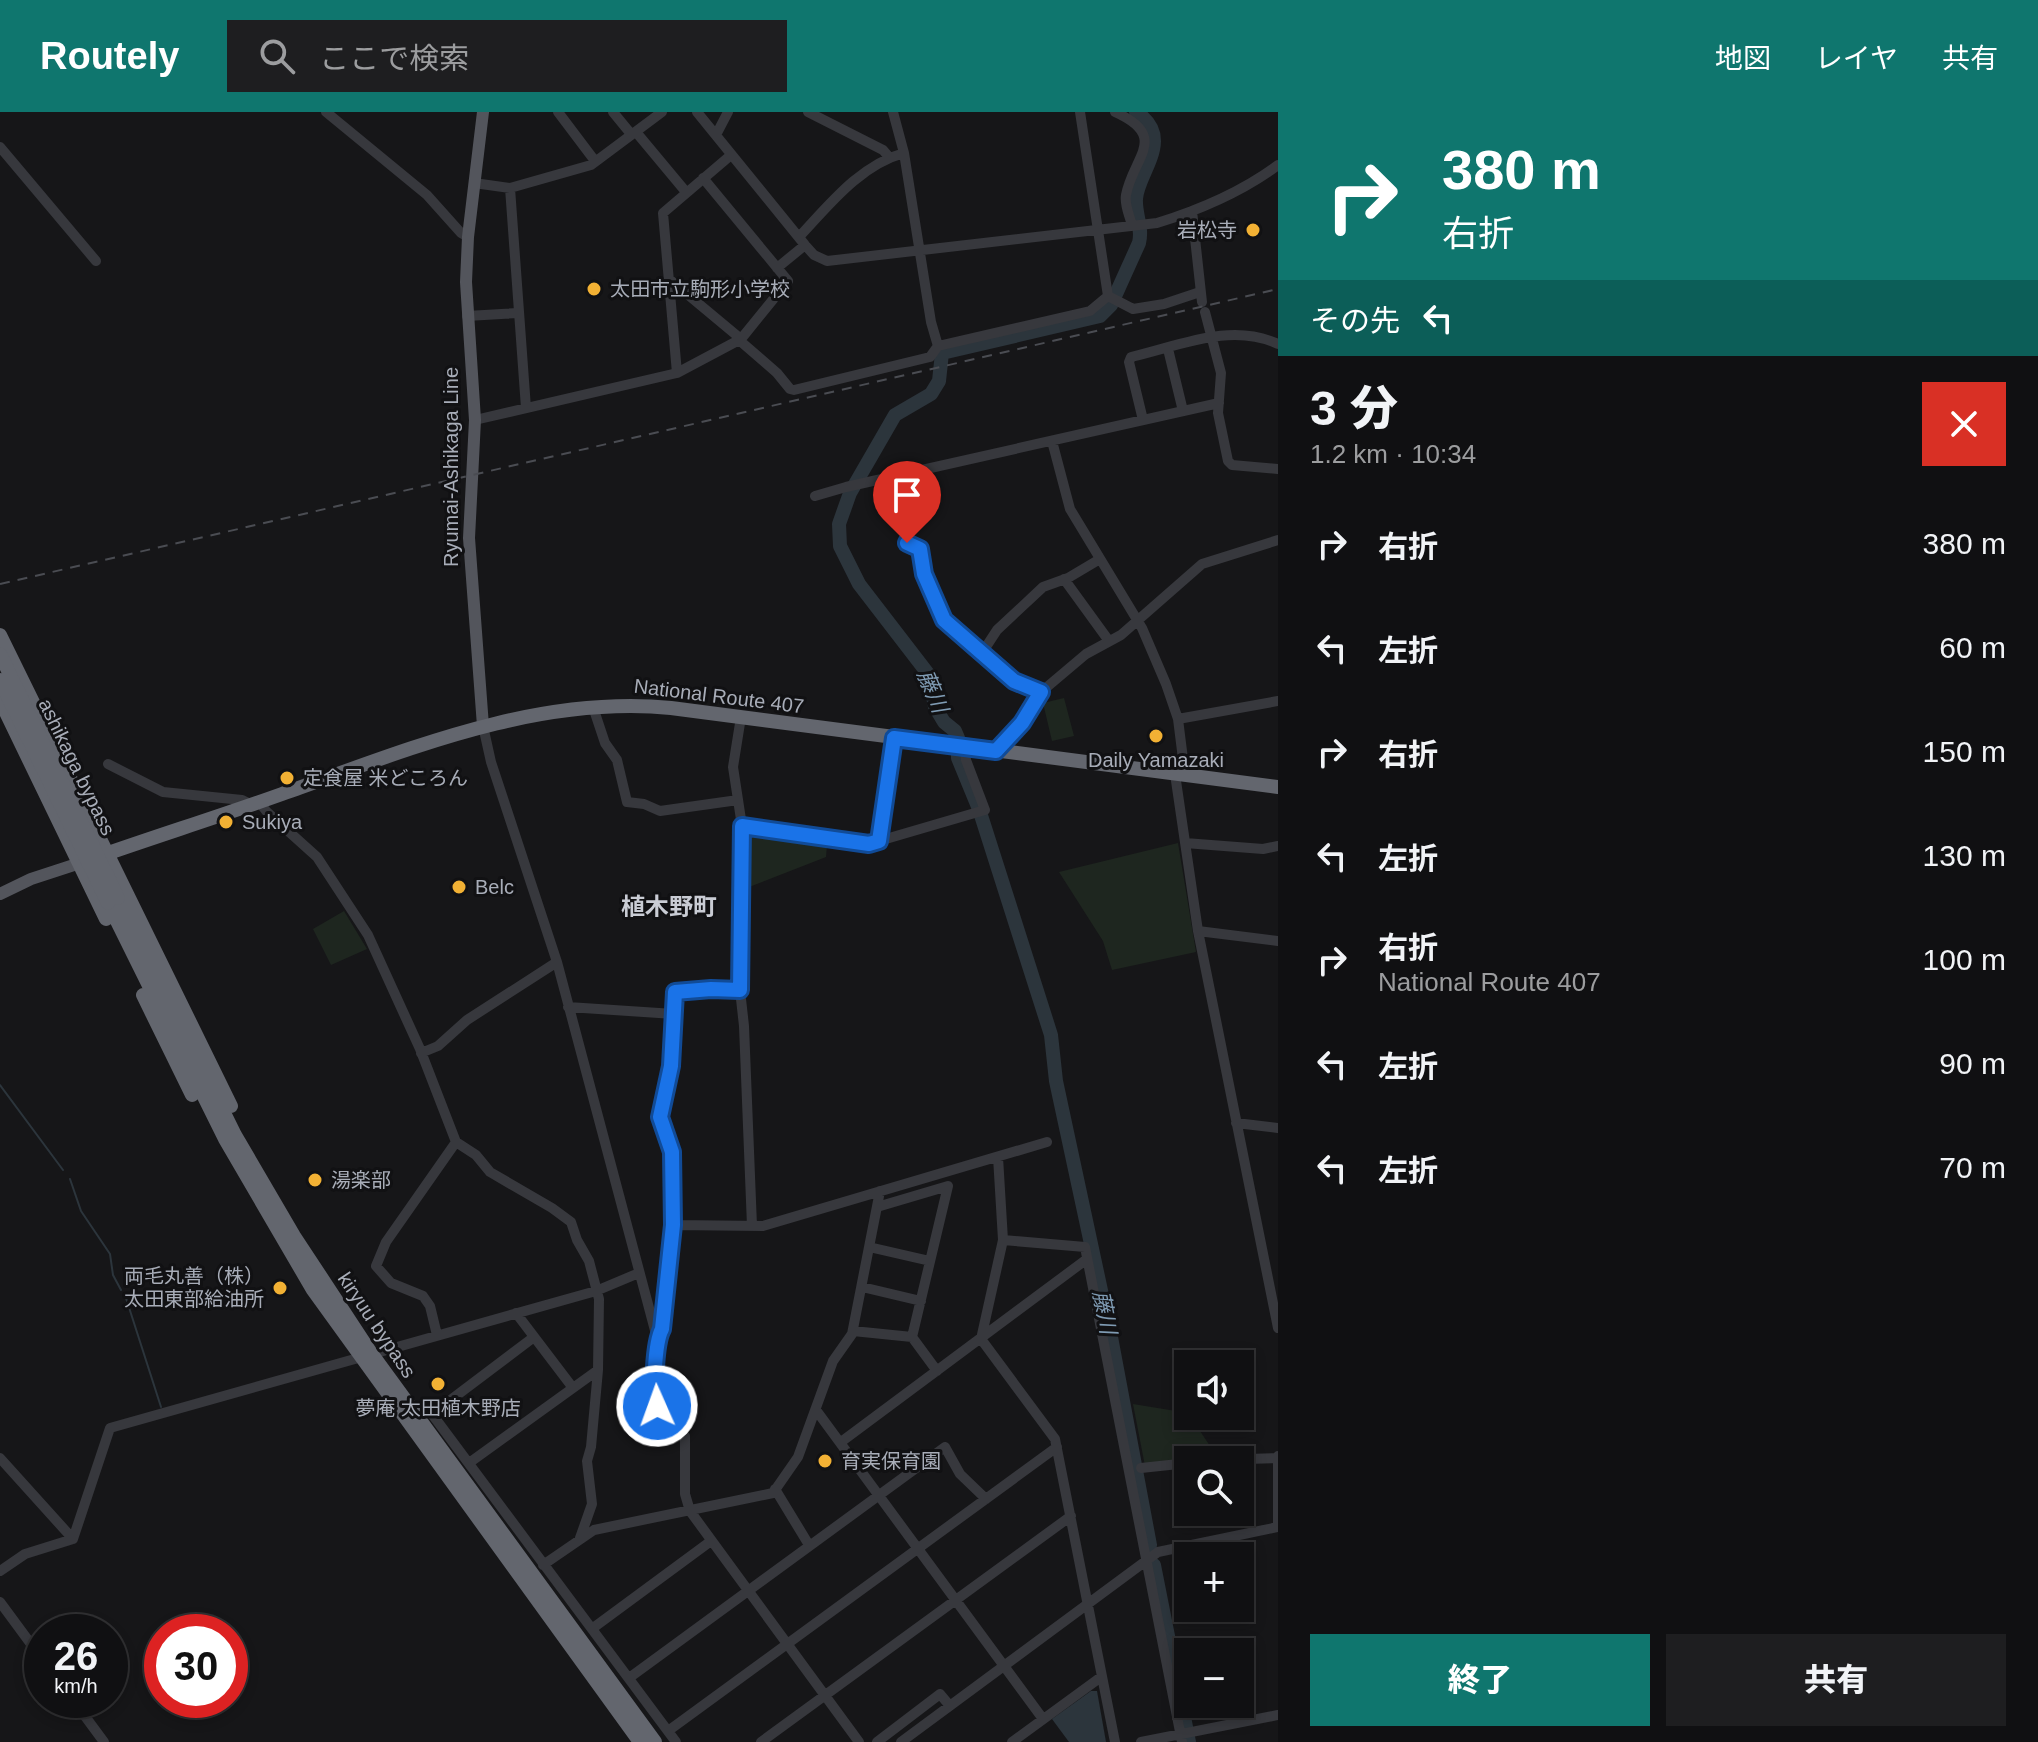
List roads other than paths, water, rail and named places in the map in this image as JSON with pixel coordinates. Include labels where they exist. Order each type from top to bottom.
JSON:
[{"type":"highway","points":[[0,635],[294,1236]]},
{"type":"highway","name":"ashikaga bypass","points":[[0,654],[113,900]]},
{"type":"highway","name":"ashikaga bypass","points":[[0,680],[113,900]]},
{"type":"highway","points":[[0,700],[174,1061],[251,1198],[275,1227]]},
{"type":"highway","name":"National Route 407","points":[[80,863],[427,743],[483,726],[593,707],[648,706],[1278,787]]},
{"type":"highway","name":"kiryuu bypass","points":[[113,900],[225,1139],[313,1290],[655,1742]]},
{"type":"highway","name":"kiryuu bypass","points":[[113,900],[235,1135],[365,1355],[640,1742]]},
{"type":"main road","name":"Ryumai-Ashikaga Line","points":[[483,112],[468,237],[467,316],[475,420],[469,538],[483,726]]},
{"type":"main road","points":[[0,894],[31,879],[80,863]]},
{"type":"street","points":[[326,112],[427,195],[468,237]]},
{"type":"street","points":[[558,112],[595,161]]},
{"type":"street","points":[[613,112],[686,192]]},
{"type":"street","points":[[474,183],[510,188],[591,165],[662,112]]},
{"type":"street","points":[[697,112],[814,255],[827,261],[1157,223],[1192,211],[1258,179],[1278,165]]},
{"type":"street","points":[[716,135],[728,112]]},
{"type":"street","points":[[808,112],[883,150],[889,157]]},
{"type":"street","points":[[893,112],[904,153],[931,322],[938,346]]},
{"type":"street","points":[[1080,112],[1108,296]]},
{"type":"street","points":[[1115,112],[1136,122],[1143,137],[1143,154],[1125,198],[1132,226]]},
{"type":"street","points":[[0,147],[96,261]]},
{"type":"street","points":[[777,268],[837,196],[876,164],[904,153]]},
{"type":"street","points":[[677,373],[663,213],[731,155]]},
{"type":"street","points":[[475,420],[677,373],[740,339],[788,283],[703,178]]},
{"type":"street","points":[[510,188],[526,408]]},
{"type":"street","points":[[1192,211],[1202,302],[1221,373],[1218,413],[1228,461],[1232,465],[1278,469]]},
{"type":"street","points":[[669,279],[794,390],[930,357],[938,346],[1090,311],[1108,296]]},
{"type":"street","points":[[1108,296],[1133,309],[1202,302]]},
{"type":"street","points":[[467,316],[518,313]]},
{"type":"street","points":[[1143,420],[1129,362],[1131,357],[1227,333],[1267,339],[1278,344]]},
{"type":"street","points":[[1168,349],[1183,411]]},
{"type":"street","points":[[815,496],[1219,403]]},
{"type":"street","points":[[1052,441],[1070,509],[1137,620],[1178,719],[1185,843],[1198,931],[1278,1328]]},
{"type":"street","points":[[996,751],[1022,723],[1041,692],[1086,654],[1121,635],[1202,564],[1278,540]]},
{"type":"street","points":[[907,543],[920,549],[924,574],[944,620],[1014,681],[1041,692]]},
{"type":"street","points":[[982,653],[997,630],[1047,584],[1064,579],[1100,559]]},
{"type":"street","points":[[1064,579],[1109,641]]},
{"type":"street","points":[[1178,719],[1278,701]]},
{"type":"street","points":[[593,707],[605,743],[617,760],[627,802],[644,804],[660,811],[738,800]]},
{"type":"street","points":[[741,717],[733,767],[742,826],[740,990],[752,1226]]},
{"type":"street","points":[[483,726],[491,762],[557,962],[657,1338],[654,1398],[657,1406],[685,1436],[685,1494],[690,1511],[859,1742]]},
{"type":"street","points":[[879,841],[894,738]]},
{"type":"street","points":[[742,826],[869,844],[978,813],[985,810],[966,760],[965,747]]},
{"type":"street","points":[[108,764],[163,792],[256,804],[306,845],[340,891],[377,951],[456,1142],[476,1155],[490,1172],[571,1222],[589,1261],[599,1299],[598,1370],[587,1461],[592,1504],[580,1538]]},
{"type":"street","points":[[1185,843],[1263,849],[1278,846]]},
{"type":"street","points":[[1198,931],[1278,941]]},
{"type":"street","points":[[421,1053],[438,1046],[467,1020],[557,962]]},
{"type":"street","points":[[657,1338],[662,1329],[673,1225],[672,1152],[660,1117],[671,1066],[675,992],[740,990]]},
{"type":"street","points":[[568,1007],[674,1014]]},
{"type":"street","points":[[1236,1123],[1278,1128]]},
{"type":"street","points":[[437,1335],[430,1306],[423,1296],[391,1283],[376,1266],[394,1230],[456,1142]]},
{"type":"street","points":[[673,1225],[763,1226],[1047,1142]]},
{"type":"street","points":[[998,1157],[1003,1240],[981,1339],[1055,1439],[1115,1742]]},
{"type":"street","points":[[877,1207],[948,1186],[912,1337]]},
{"type":"street","points":[[543,1565],[594,1530],[773,1493],[798,1457],[833,1361],[853,1331],[880,1191]]},
{"type":"street","points":[[1003,1240],[1085,1247],[1181,1738]]},
{"type":"street","points":[[869,1247],[930,1261]]},
{"type":"street","points":[[841,1442],[1087,1259]]},
{"type":"street","points":[[73,1539],[110,1428],[596,1291],[639,1273]]},
{"type":"street","points":[[862,1287],[921,1301]]},
{"type":"street","points":[[516,1313],[573,1388]]},
{"type":"street","points":[[853,1331],[912,1337],[937,1371]]},
{"type":"street","points":[[534,1337],[432,1414],[676,1742]]},
{"type":"street","points":[[469,1463],[598,1370]]},
{"type":"street","points":[[816,1410],[1043,1719]]},
{"type":"street","points":[[629,1678],[945,1447],[960,1474],[986,1499]]},
{"type":"street","points":[[668,1731],[1057,1447]]},
{"type":"street","points":[[901,1742],[1145,1561],[1163,1551],[1278,1527],[1278,1457],[1254,1458]]},
{"type":"street","points":[[0,1458],[73,1539]]},
{"type":"street","points":[[1141,1468],[1174,1464]]},
{"type":"street","points":[[775,1489],[809,1545]]},
{"type":"street","points":[[761,1742],[1071,1516]]},
{"type":"street","points":[[0,1571],[25,1554],[73,1539]]},
{"type":"street","points":[[593,1628],[711,1541]]},
{"type":"street","points":[[0,1602],[24,1635]]},
{"type":"street","points":[[1012,1742],[1101,1677]]},
{"type":"street","points":[[877,1742],[940,1694],[950,1706]]},
{"type":"street","points":[[1141,1742],[1181,1738],[1278,1715]]},
{"type":"street","points":[[86,1718],[104,1742]]},
{"type":"waterway","name":"藤川","points":[[1136,112],[1148,122],[1154,144],[1136,199],[1139,243],[1111,305],[1100,316],[942,353],[939,381],[931,394],[895,415],[850,493],[839,524],[840,546],[859,584],[929,675],[935,707],[958,738],[958,758],[979,809],[1051,1035],[1056,1081],[1111,1337],[1150,1545]]},
{"type":"waterway","points":[[0,1085],[63,1170]]},
{"type":"waterway","points":[[70,1179],[81,1211],[110,1254],[113,1275],[121,1290]]},
{"type":"waterway","points":[[125,1295],[161,1407]]},
{"type":"waterway","name":"藤川","points":[[1154,1565],[1189,1742]]},
{"type":"railway","points":[[0,584],[1278,289]]},
{"type":"place","name":"岩松寺","points":[[1253,230]]},
{"type":"place","name":"太田市立駒形小学校","points":[[594,289]]},
{"type":"place","name":"Daily Yamazaki","points":[[1156,736]]},
{"type":"place","name":"定食屋 米どころん","points":[[287,778]]},
{"type":"place","name":"Sukiya","points":[[226,822]]},
{"type":"place","name":"Belc","points":[[459,887]]},
{"type":"place","name":"湯楽部","points":[[315,1180]]},
{"type":"place","name":"両毛丸善（株） 太田東部給油所","points":[[280,1288]]},
{"type":"place","name":"夢庵 太田植木野店","points":[[438,1384]]},
{"type":"place","name":"育実保育園","points":[[825,1461]]},
{"type":"district","name":"植木野町","points":[[669,907]]}]
